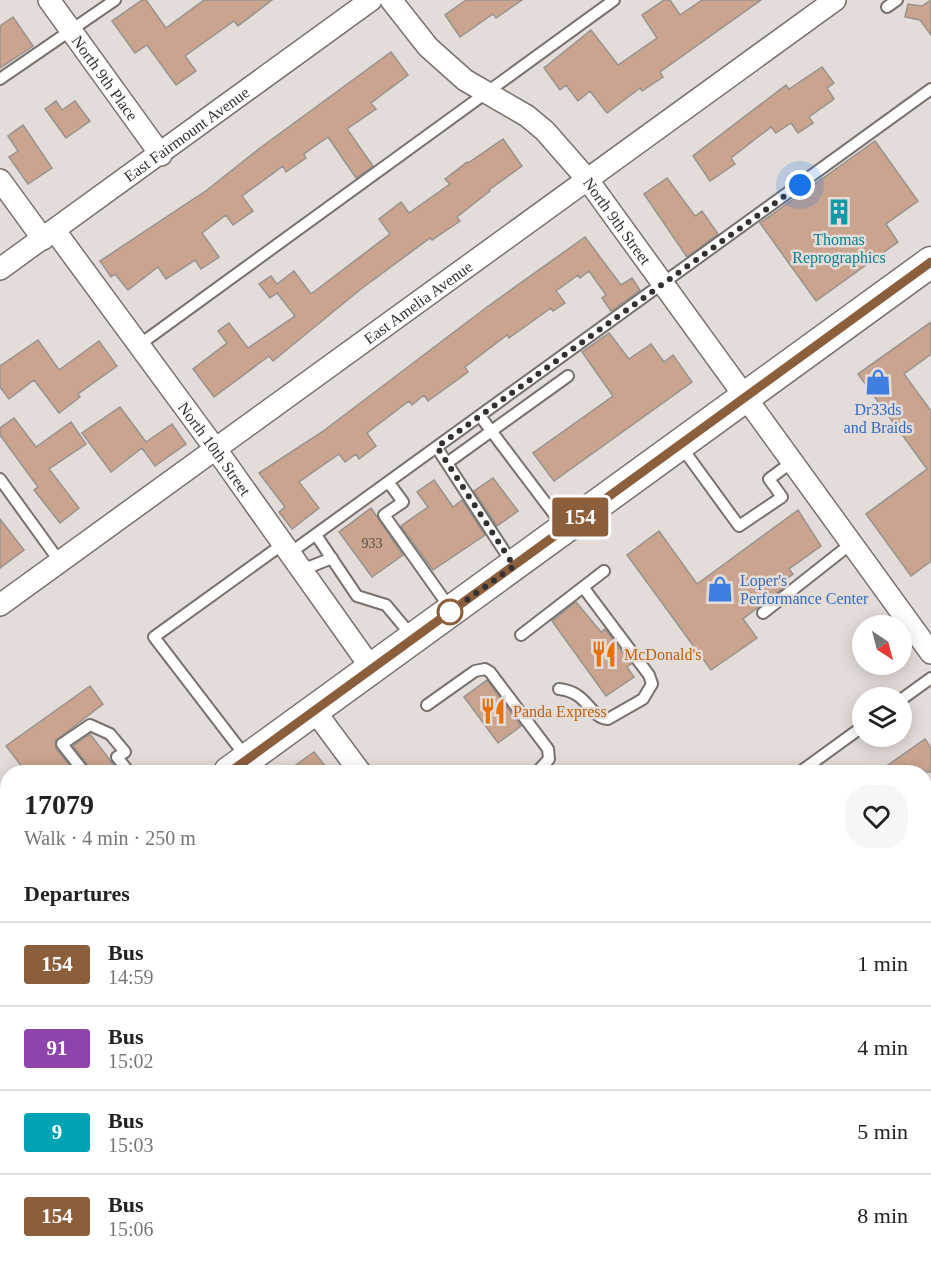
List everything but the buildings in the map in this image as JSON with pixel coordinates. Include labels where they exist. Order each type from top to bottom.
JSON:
[{"type":"main road","points":[[240,765],[931,262]]},
{"type":"street","name":"North 9th Place","points":[[49,0],[161,155]]},
{"type":"street","name":"East Fairmount Avenue","points":[[0,269],[161,155],[371,0]]},
{"type":"street","name":"North 9th Street","points":[[391,0],[428,47],[465,80],[520,111],[545,131],[588,179],[663,286],[931,653]]},
{"type":"street","name":"East Amelia Avenue","points":[[0,605],[835,0]]},
{"type":"street","name":"North 10th Street","points":[[0,180],[49,235],[139,345],[372,669]]},
{"type":"street","points":[[314,711],[355,765]]},
{"type":"lane","points":[[0,79],[53,41],[72,32],[115,0]]},
{"type":"lane","points":[[139,345],[614,0]]},
{"type":"lane","points":[[887,7],[897,0]]},
{"type":"lane","points":[[238,765],[154,638],[292,556],[316,535],[663,286],[931,89]]},
{"type":"lane","points":[[447,463],[568,376]]},
{"type":"lane","points":[[480,416],[565,528]]},
{"type":"lane","points":[[680,445],[739,526],[782,497],[769,479],[792,462]]},
{"type":"lane","points":[[437,447],[514,566]]},
{"type":"lane","points":[[0,479],[60,562]]},
{"type":"lane","points":[[388,483],[402,502],[384,515],[452,611]]},
{"type":"lane","points":[[316,535],[357,596],[386,605],[414,639]]},
{"type":"lane","points":[[763,613],[852,543]]},
{"type":"lane","points":[[292,556],[332,558]]},
{"type":"lane","points":[[521,635],[604,571]]},
{"type":"lane","points":[[560,689],[577,692],[602,719],[608,719],[643,699],[652,684],[649,675],[583,587]]},
{"type":"lane","points":[[427,705],[474,671],[485,669],[548,749],[549,759],[543,765]]},
{"type":"lane","points":[[912,692],[931,678]]},
{"type":"lane","points":[[78,765],[62,744],[90,724],[110,734],[125,752],[117,757],[123,765]]},
{"type":"lane","points":[[810,765],[852,734]]},
{"type":"bus line","name":"154","points":[[240,765],[931,262]]},
{"type":"place","name":"Thomas Reprographics","points":[[839,212]]},
{"type":"place","name":"Dr33ds and Braids","points":[[878,382]]},
{"type":"place","name":"Loper's Performance Center","points":[[720,589]]},
{"type":"place","name":"McDonald's","points":[[604,654]]},
{"type":"place","name":"Panda Express","points":[[493,711]]},
{"type":"route","points":[[450,612],[448,613],[514,566],[437,447],[800,185]]}]
